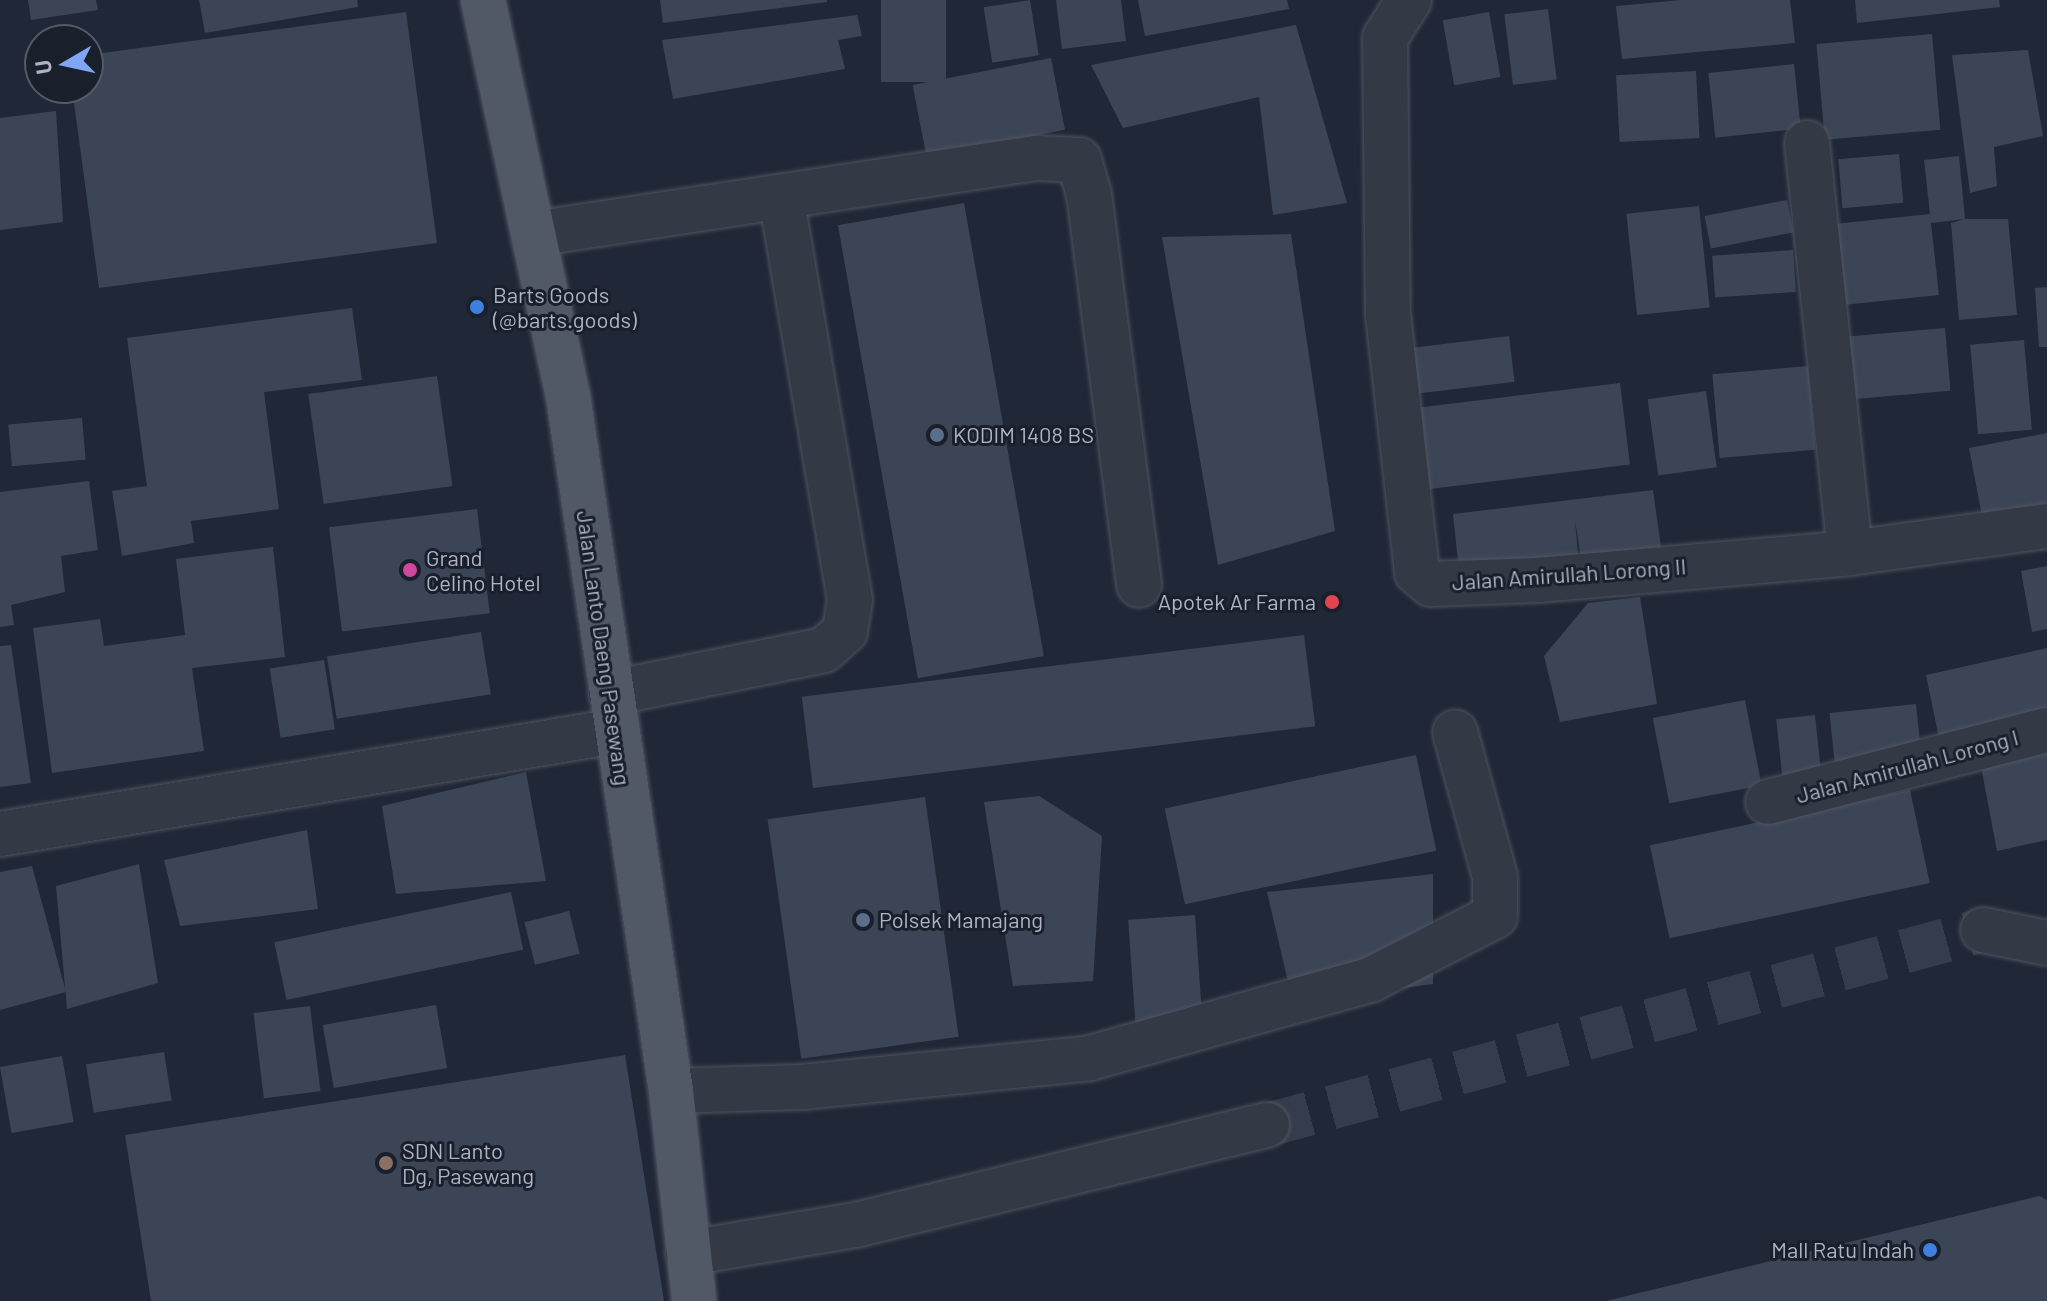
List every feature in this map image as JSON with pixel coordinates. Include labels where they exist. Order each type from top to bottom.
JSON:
[{"type":"main road","name":"Jalan Lanto Daeng Pasewang","points":[[483,0],[569,402],[671,1091],[694,1301]]},
{"type":"street","name":"Jalan Amirullah Lorong II","points":[[1409,0],[1385,38],[1388,314],[1417,572],[1431,584],[1538,580],[1850,553],[2047,526]]},
{"type":"street","points":[[1807,143],[1850,553]]},
{"type":"street","points":[[533,234],[1036,158],[1079,160],[1089,194],[1139,585]]},
{"type":"street","points":[[0,834],[613,712],[824,650],[845,631],[850,600],[781,197]]},
{"type":"street","name":"Jalan Amirullah Lorong I","points":[[1768,802],[2047,730]]},
{"type":"street","points":[[671,1091],[802,1087],[1090,1058],[1370,980],[1495,916],[1495,877],[1455,732]]},
{"type":"street","points":[[1983,930],[2047,943]]},
{"type":"street","points":[[688,1253],[856,1225],[1267,1125]]},
{"type":"building","points":[[28,0],[96,0],[98,10],[31,20]]},
{"type":"building","points":[[199,0],[357,0],[358,7],[205,33]]},
{"type":"building","points":[[660,0],[827,0],[827,2],[663,23]]},
{"type":"building","points":[[881,0],[946,0],[946,82],[881,82]]},
{"type":"building","points":[[1030,0],[1039,55],[992,63],[984,7]]},
{"type":"building","points":[[1056,0],[1121,0],[1126,41],[1062,49]]},
{"type":"building","points":[[1138,0],[1287,0],[1289,9],[1145,36]]},
{"type":"building","points":[[1681,0],[1790,0],[1795,43],[1622,59],[1616,6]]},
{"type":"building","points":[[1855,0],[1999,0],[2000,7],[1857,23]]},
{"type":"building","points":[[1548,9],[1557,79],[1513,85],[1504,14]]},
{"type":"building","points":[[406,12],[437,243],[99,288],[74,104],[104,104],[104,53]]},
{"type":"building","points":[[1489,12],[1500,77],[1454,85],[1443,20]]},
{"type":"building","points":[[857,15],[862,36],[838,40],[845,69],[673,99],[662,40]]},
{"type":"building","points":[[1296,25],[1347,203],[1273,215],[1259,97],[1123,128],[1091,65]]},
{"type":"building","points":[[1932,34],[1940,130],[1825,140],[1816,44]]},
{"type":"building","points":[[2028,50],[2043,136],[1994,147],[1997,186],[1970,193],[1952,55]]},
{"type":"building","points":[[1051,58],[1065,130],[927,157],[913,85]]},
{"type":"building","points":[[1794,64],[1801,129],[1715,138],[1708,73]]},
{"type":"building","points":[[1696,71],[1700,138],[1620,142],[1616,75]]},
{"type":"building","points":[[56,111],[63,222],[0,230],[0,118]]},
{"type":"building","points":[[1899,154],[1903,203],[1843,208],[1838,159]]},
{"type":"building","points":[[1959,156],[1965,219],[1931,223],[1939,295],[1843,305],[1834,224],[1930,214],[1924,160]]},
{"type":"building","points":[[1787,200],[1793,232],[1711,248],[1705,216]]},
{"type":"building","name":"KODIM 1408 BS","points":[[964,203],[1044,656],[918,678],[838,225]]},
{"type":"building","points":[[1699,206],[1710,307],[1637,315],[1626,214]]},
{"type":"building","points":[[1965,219],[2008,219],[2017,315],[1959,320],[1951,223]]},
{"type":"building","points":[[1291,234],[1335,531],[1218,565],[1162,237]]},
{"type":"building","points":[[1793,250],[1796,292],[1715,298],[1712,256]]},
{"type":"building","points":[[2047,287],[2047,347],[2039,347],[2035,288]]},
{"type":"building","points":[[352,308],[362,380],[264,392],[279,509],[191,521],[194,543],[122,556],[112,491],[147,486],[127,338]]},
{"type":"building","points":[[1945,328],[1950,391],[1847,400],[1841,337]]},
{"type":"building","points":[[1509,336],[1515,382],[1416,394],[1411,348]]},
{"type":"building","points":[[2024,340],[2032,430],[1978,434],[1970,345]]},
{"type":"building","points":[[1808,366],[1815,450],[1720,458],[1712,374]]},
{"type":"building","points":[[437,376],[452,486],[324,504],[308,394]]},
{"type":"building","points":[[1620,383],[1630,464],[1416,491],[1406,409]]},
{"type":"building","points":[[1706,391],[1717,467],[1658,475],[1648,399]]},
{"type":"building","points":[[82,418],[86,460],[12,466],[8,424]]},
{"type":"building","points":[[2047,433],[2047,504],[1982,516],[1969,448]]},
{"type":"building","points":[[89,481],[98,550],[61,556],[65,592],[11,605],[14,625],[0,627],[0,492]]},
{"type":"building","points":[[1653,490],[1663,561],[1583,572],[1575,520],[1579,566],[1460,580],[1453,514]]},
{"type":"building","name":"Grand Celino Hotel","points":[[477,509],[490,613],[342,631],[329,527]]},
{"type":"building","points":[[273,547],[285,657],[192,668],[204,751],[52,773],[33,628],[100,619],[104,646],[185,635],[176,559]]},
{"type":"building","points":[[2047,566],[2047,629],[2032,632],[2021,571]]},
{"type":"building","points":[[1640,597],[1657,704],[1560,722],[1544,656],[1588,603]]},
{"type":"building","points":[[481,632],[491,694],[337,719],[327,656]]},
{"type":"building","points":[[1304,635],[1315,726],[813,788],[802,697]]},
{"type":"building","points":[[11,645],[31,783],[0,787],[0,646]]},
{"type":"building","points":[[2047,648],[2047,721],[1940,743],[1926,675]]},
{"type":"building","points":[[324,660],[335,729],[281,738],[270,669]]},
{"type":"building","points":[[1745,700],[1762,785],[1669,803],[1653,718]]},
{"type":"building","points":[[1916,704],[1921,753],[1835,762],[1829,713]]},
{"type":"building","points":[[1815,715],[1821,776],[1783,780],[1776,719]]},
{"type":"building","points":[[2047,742],[2047,840],[1997,851],[1979,756]]},
{"type":"building","points":[[1416,755],[1436,851],[1185,904],[1165,808]]},
{"type":"building","points":[[526,772],[546,881],[396,894],[382,806]]},
{"type":"building","points":[[1910,790],[1930,883],[1670,938],[1650,845]]},
{"type":"building","points":[[1039,796],[1102,836],[1093,981],[1013,986],[984,802]]},
{"type":"building","name":"Polsek Mamajang","points":[[925,797],[959,1037],[801,1059],[768,819]]},
{"type":"building","points":[[307,830],[318,909],[180,926],[164,860]]},
{"type":"building","points":[[139,864],[158,983],[67,1009],[56,886]]},
{"type":"building","points":[[32,866],[66,992],[0,1010],[0,872]]},
{"type":"building","points":[[1433,874],[1433,984],[1293,1003],[1267,892]]},
{"type":"building","points":[[511,892],[523,950],[287,1000],[274,942]]},
{"type":"building","points":[[569,911],[580,954],[535,965],[524,922]]},
{"type":"building","points":[[1195,915],[1202,1018],[1135,1022],[1128,920]]},
{"type":"building","points":[[436,1005],[447,1068],[334,1088],[323,1025]]},
{"type":"building","points":[[310,1006],[320,1091],[264,1098],[253,1013]]},
{"type":"building","points":[[164,1052],[172,1100],[94,1113],[86,1064]]},
{"type":"building","name":"SDN Lanto Dg, Pasewang","points":[[625,1055],[664,1301],[151,1301],[125,1135]]},
{"type":"building","points":[[62,1056],[74,1122],[12,1133],[0,1067]]},
{"type":"building","name":"Mall Ratu Indah","points":[[2039,1196],[2047,1200],[2047,1301],[1606,1301]]},
{"type":"tunnel","points":[[1267,1125],[1983,930]]},
{"type":"place","name":"Barts Goods (@barts.goods)","points":[[477,307]]},
{"type":"place","name":"KODIM 1408 BS","points":[[937,435]]},
{"type":"place","name":"Grand Celino Hotel","points":[[410,570]]},
{"type":"place","name":"Apotek Ar Farma","points":[[1332,602]]},
{"type":"place","name":"Polsek Mamajang","points":[[863,920]]},
{"type":"place","name":"SDN Lanto Dg, Pasewang","points":[[386,1163]]},
{"type":"place","name":"Mall Ratu Indah","points":[[1930,1250]]}]
